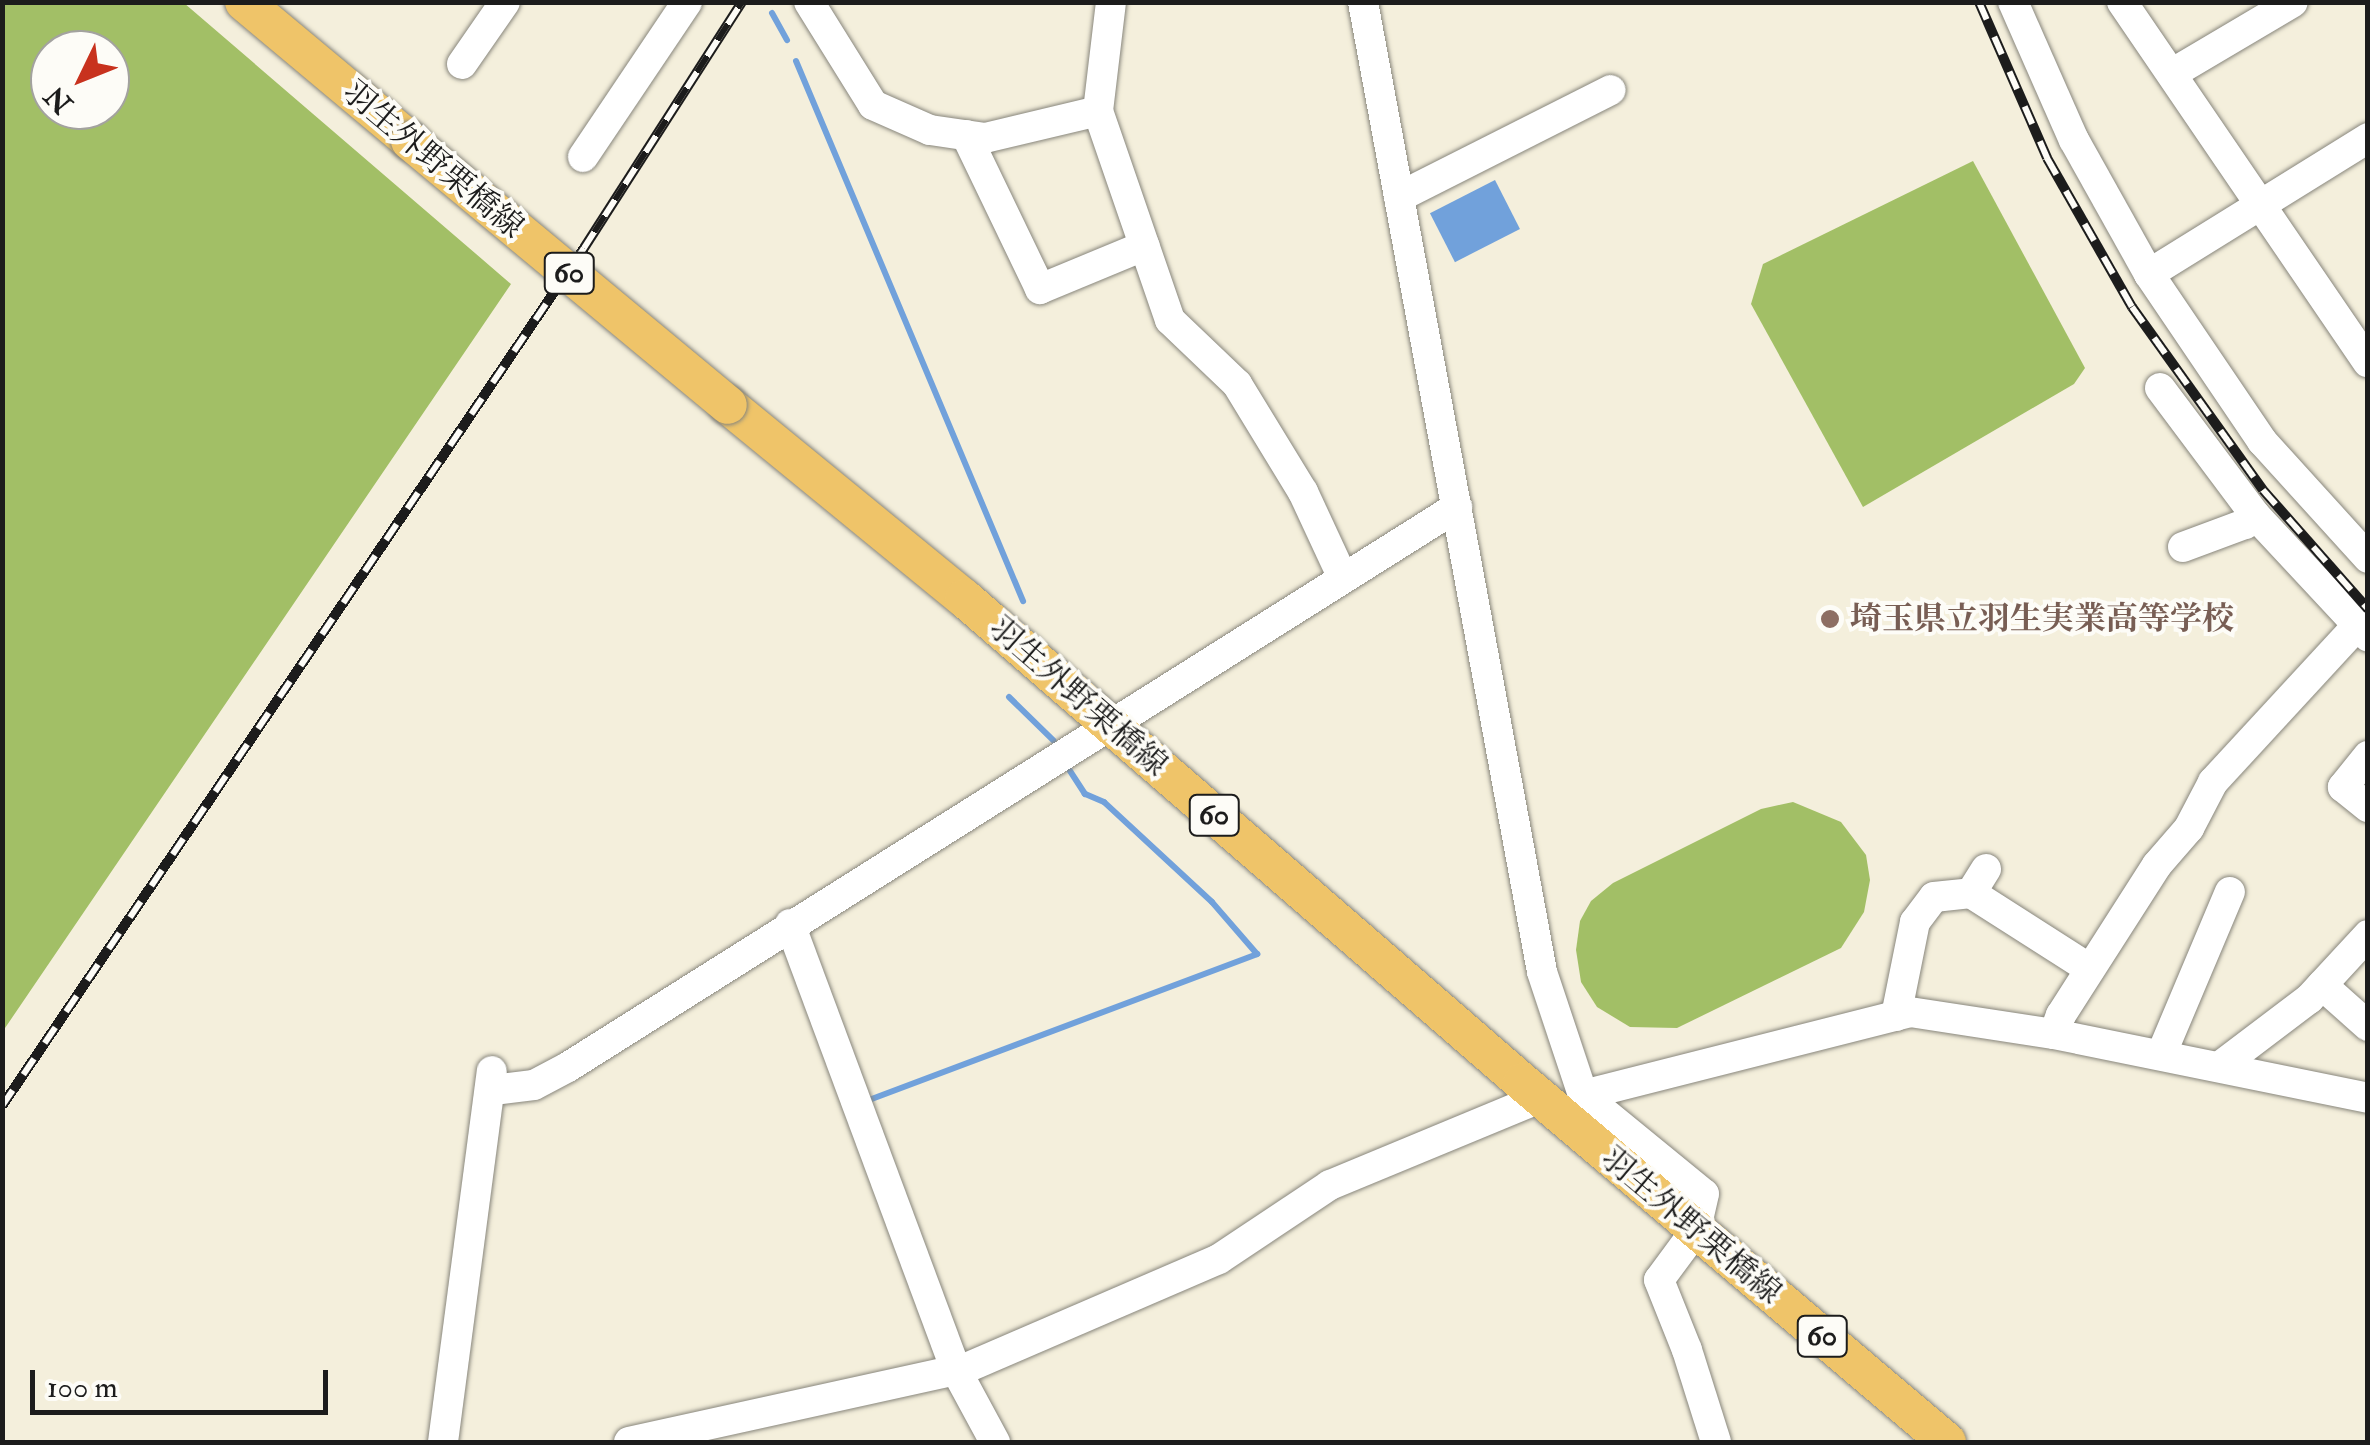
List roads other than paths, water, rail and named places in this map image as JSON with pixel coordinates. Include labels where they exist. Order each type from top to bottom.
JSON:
[{"type":"main road","name":"羽生外野栗橋線","points":[[244,2],[964,598],[1540,1098],[1948,1442]]},
{"type":"street","points":[[462,64],[505,2]]},
{"type":"street","points":[[584,157],[687,2]]},
{"type":"street","points":[[810,2],[873,105],[930,130],[986,138],[1098,111]]},
{"type":"street","points":[[1111,2],[1098,111],[1170,320],[1237,384],[1302,492],[1343,578]]},
{"type":"street","points":[[1362,2],[1542,972],[1583,1094],[1704,1194],[1696,1230],[1659,1280],[1687,1350],[1716,1442]]},
{"type":"street","points":[[2013,2],[2074,140],[2148,274],[2262,441],[2368,558]]},
{"type":"street","points":[[2122,2],[2366,356]]},
{"type":"street","points":[[2173,73],[2293,2]]},
{"type":"street","points":[[1399,197],[1611,90]]},
{"type":"street","points":[[966,135],[1040,289],[1144,246]]},
{"type":"street","points":[[2148,274],[2368,138]]},
{"type":"street","points":[[2054,1034],[2060,1016],[2157,865],[2190,828],[2213,782],[2362,631],[2255,515],[2160,388]]},
{"type":"street","points":[[443,1442],[492,1080],[534,1085],[568,1067],[1457,507]]},
{"type":"street","points":[[2183,547],[2245,524],[2255,515]]},
{"type":"street","points":[[2368,756],[2343,786],[2368,807]]},
{"type":"street","points":[[1896,1016],[1915,922],[1934,898],[1979,881],[2090,969]]},
{"type":"street","points":[[2162,1055],[2230,892]]},
{"type":"street","points":[[790,924],[956,1370],[995,1442]]},
{"type":"street","points":[[2219,1067],[2322,986],[2368,935]]},
{"type":"street","points":[[2322,986],[2368,1026]]},
{"type":"street","points":[[1583,1094],[1910,1012],[2054,1034],[2368,1098]]},
{"type":"street","points":[[629,1442],[956,1370],[1219,1258],[1330,1185],[1540,1098]]},
{"type":"water","points":[[1495,180],[1520,229],[1455,262],[1430,213]]},
{"type":"waterway","points":[[772,13],[787,40]]},
{"type":"waterway","points":[[796,61],[1023,601]]},
{"type":"waterway","points":[[1009,697],[1053,740]]},
{"type":"waterway","points":[[869,1100],[1257,954],[1212,902],[1104,802],[1085,794],[1064,762]]},
{"type":"railway","points":[[2,1106],[584,248],[742,2]]},
{"type":"railway","points":[[1979,2],[2047,158],[2132,307],[2263,490],[2368,609]]},
{"type":"place","name":"埼玉県立羽生実業高等学校","points":[[1830,619]]}]
